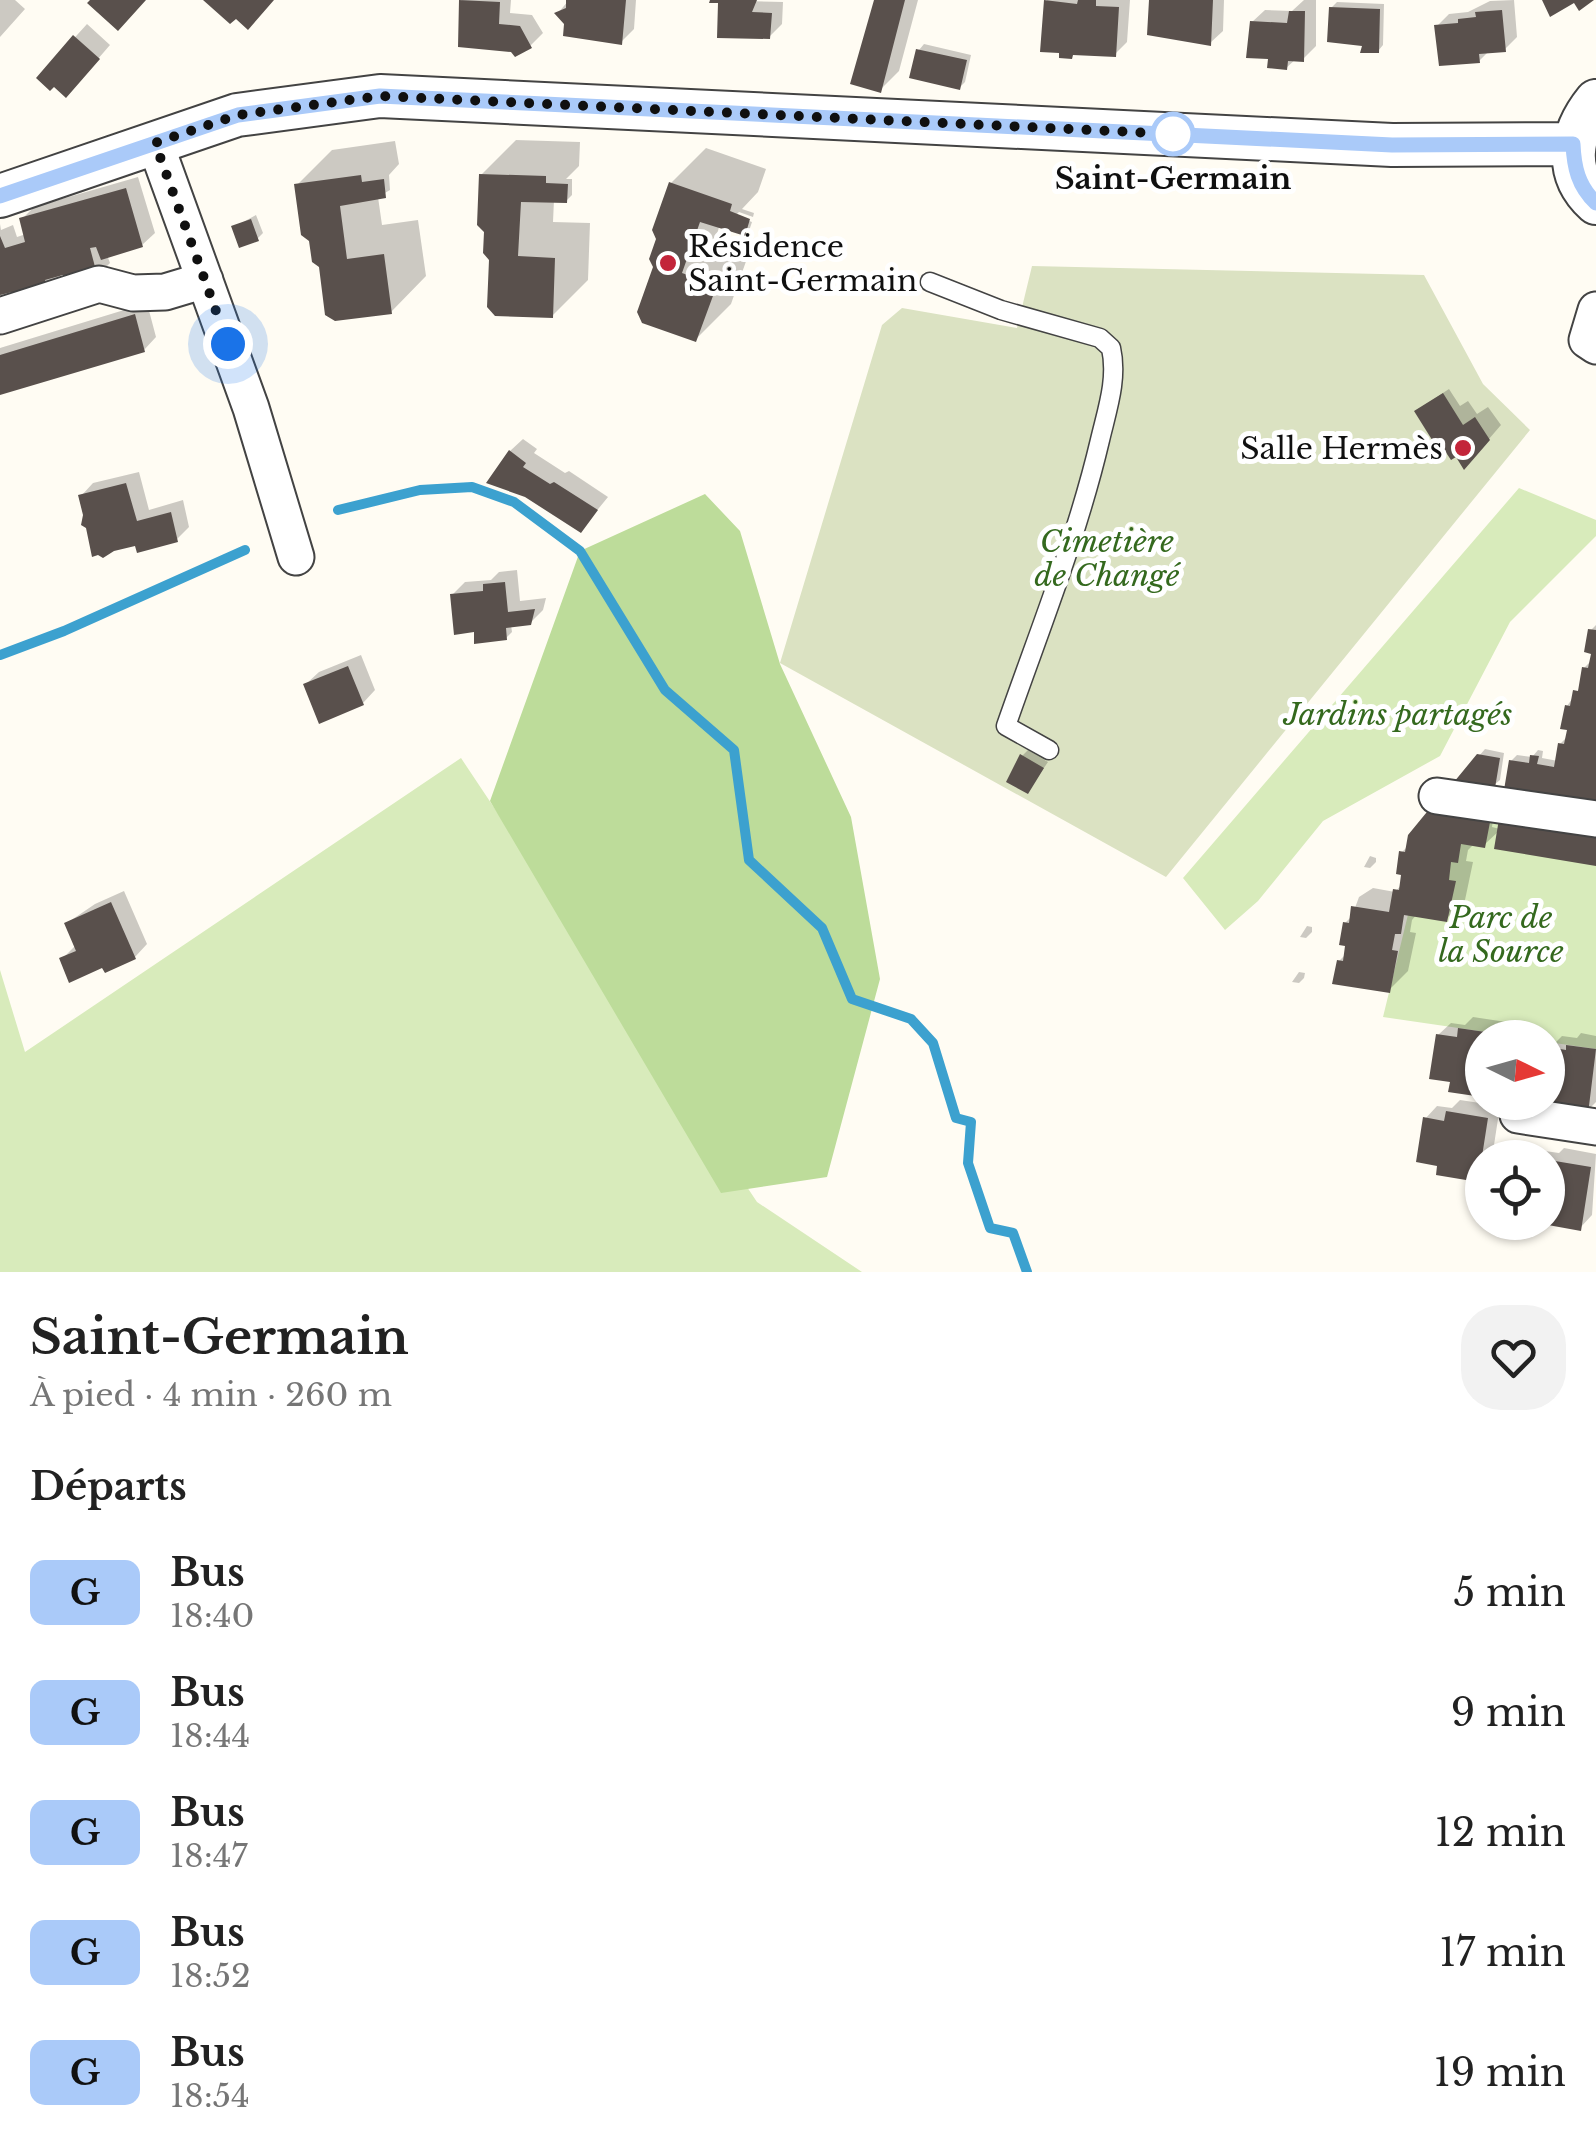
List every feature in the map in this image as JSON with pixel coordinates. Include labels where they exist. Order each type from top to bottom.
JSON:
[{"type":"street","points":[[0,196],[238,115],[380,96],[1392,145],[1573,144]]},
{"type":"street","points":[[1596,101],[1580,121],[1573,144],[1574,168],[1584,190],[1596,203]]},
{"type":"street","points":[[155,143],[251,408],[296,557]]},
{"type":"street","points":[[0,316],[100,284],[134,294],[164,292],[205,280]]},
{"type":"street","points":[[1596,310],[1587,340],[1596,346]]},
{"type":"street","points":[[1437,796],[1596,819]]},
{"type":"street","points":[[1553,1120],[1596,1126]]},
{"type":"lane","points":[[930,282],[1000,310],[1100,338],[1111,348],[1114,380],[1090,484],[1006,726],[1049,750]]},
{"type":"green space","name":"Cimetière de Changé","points":[[1032,266],[1424,275],[1483,384],[1530,430],[1166,877],[780,663],[882,325],[902,308],[1017,328]]},
{"type":"green space","name":"Jardins partagés","points":[[1519,488],[1596,520],[1596,536],[1510,622],[1440,756],[1323,821],[1258,901],[1225,930],[1183,878]]},
{"type":"green space","points":[[705,494],[740,531],[780,664],[851,817],[880,979],[827,1177],[721,1193],[490,801],[580,551]]},
{"type":"green space","points":[[461,758],[757,1202],[862,1272],[0,1272],[0,970],[25,1052]]},
{"type":"green space","name":"Parc de la Source","points":[[1437,796],[1596,832],[1596,1049],[1565,1044],[1565,1020],[1465,1020],[1465,1029],[1383,1017]]},
{"type":"building","points":[[146,0],[118,31],[87,3]]},
{"type":"building","points":[[203,0],[274,0],[248,30],[236,19],[230,24]]},
{"type":"building","points":[[459,0],[500,2],[499,24],[520,26],[532,48],[515,57],[511,52],[458,47]]},
{"type":"building","points":[[566,0],[626,0],[622,45],[563,36],[564,24],[554,13],[566,8]]},
{"type":"building","points":[[757,0],[752,12],[772,13],[770,39],[717,38],[718,3],[709,3]]},
{"type":"building","points":[[874,0],[905,0],[881,93],[850,84]]},
{"type":"building","points":[[1044,0],[1077,4],[1078,0],[1096,0],[1096,6],[1119,7],[1116,57],[1073,55],[1072,59],[1059,58],[1059,53],[1040,52]]},
{"type":"building","points":[[1149,0],[1213,0],[1211,46],[1147,35]]},
{"type":"building","points":[[1542,0],[1594,0],[1579,11],[1574,3],[1550,17]]},
{"type":"building","points":[[1329,7],[1380,9],[1379,53],[1360,53],[1362,46],[1327,42]]},
{"type":"building","points":[[1502,10],[1506,52],[1479,54],[1480,63],[1439,66],[1434,25],[1458,23],[1458,19],[1476,17],[1475,12]]},
{"type":"building","points":[[1289,11],[1305,11],[1304,62],[1288,61],[1287,70],[1267,68],[1268,59],[1246,58],[1250,21],[1287,23]]},
{"type":"building","points":[[73,35],[100,59],[66,98],[54,87],[50,91],[36,78]]},
{"type":"building","points":[[916,49],[967,60],[960,90],[909,78]]},
{"type":"building","points":[[479,174],[546,176],[546,183],[568,184],[567,203],[521,202],[518,256],[555,258],[553,318],[495,316],[487,307],[489,260],[483,253],[484,232],[477,225]]},
{"type":"building","points":[[361,175],[362,182],[384,179],[386,198],[340,206],[347,259],[384,254],[392,314],[335,321],[325,315],[319,267],[312,262],[309,241],[301,235],[294,184]]},
{"type":"building","name":"Résidence Saint-Germain","points":[[669,182],[732,204],[730,211],[750,219],[745,236],[700,222],[682,273],[717,285],[696,342],[642,323],[637,312],[653,267],[649,259],[656,239],[652,230]]},
{"type":"building","points":[[126,188],[143,247],[101,260],[96,247],[90,248],[98,278],[67,287],[63,275],[45,280],[49,294],[15,303],[12,292],[0,295],[0,236],[5,248],[25,242],[19,218]]},
{"type":"building","points":[[251,219],[259,241],[239,248],[231,226]]},
{"type":"building","points":[[135,314],[145,352],[0,395],[0,355]]},
{"type":"building","name":"Salle Hermès","points":[[1443,393],[1463,425],[1475,417],[1490,440],[1464,470],[1456,457],[1451,460],[1443,448],[1439,451],[1414,411]]},
{"type":"building","points":[[509,450],[526,463],[523,467],[598,510],[581,533],[525,497],[486,483]]},
{"type":"building","points":[[126,483],[137,521],[171,512],[178,542],[137,553],[135,546],[103,558],[92,557],[86,528],[81,525],[78,495]]},
{"type":"building","points":[[505,582],[508,612],[535,609],[531,625],[506,628],[507,640],[474,644],[474,632],[454,635],[450,594],[483,591],[483,584]]},
{"type":"building","points":[[1588,629],[1596,630],[1596,805],[1504,790],[1509,760],[1529,763],[1530,755],[1539,756],[1537,764],[1554,767],[1558,743],[1564,744],[1567,730],[1560,729],[1565,705],[1570,706],[1573,690],[1578,691],[1582,667],[1588,668],[1591,654],[1584,652]]},
{"type":"building","points":[[348,666],[364,705],[319,724],[303,684]]},
{"type":"building","points":[[1020,754],[1044,768],[1028,794],[1006,782]]},
{"type":"building","points":[[1477,754],[1500,758],[1495,788],[1454,782]]},
{"type":"building","points":[[1431,807],[1491,817],[1485,848],[1461,844],[1458,863],[1451,862],[1449,880],[1456,881],[1447,922],[1404,915],[1401,934],[1395,934],[1392,950],[1398,951],[1390,993],[1332,984],[1337,960],[1343,961],[1345,946],[1339,945],[1343,922],[1349,923],[1351,906],[1389,912],[1393,889],[1399,890],[1399,851],[1405,852],[1408,835]]},
{"type":"building","points":[[1499,819],[1596,835],[1596,866],[1494,849]]},
{"type":"building","points":[[111,902],[136,959],[69,983],[59,958],[76,951],[64,923]]},
{"type":"building","points":[[1458,1028],[1465,1029],[1465,1094],[1448,1092],[1450,1082],[1429,1079],[1436,1034],[1457,1037]]},
{"type":"building","points":[[1566,1045],[1596,1049],[1588,1114],[1565,1108]]},
{"type":"building","points":[[1446,1111],[1465,1114],[1465,1120],[1488,1120],[1485,1140],[1465,1140],[1465,1180],[1436,1175],[1437,1166],[1416,1162],[1423,1117],[1444,1121]]},
{"type":"building","points":[[1565,1163],[1591,1167],[1581,1231],[1565,1228]]},
{"type":"waterway","points":[[338,510],[420,490],[472,487],[514,502],[580,551],[665,690],[734,750],[749,860],[822,928],[852,999],[911,1019],[933,1043],[956,1118],[971,1122],[968,1163],[990,1228],[1013,1233],[1027,1272]]},
{"type":"waterway","points":[[0,655],[64,631],[245,550]]},
{"type":"bus line","name":"G","points":[[0,196],[238,115],[380,96],[1392,145],[1573,144],[1574,168],[1584,190],[1596,203]]},
{"type":"place","name":"Saint-Germain","points":[[1173,134]]},
{"type":"place","name":"Résidence Saint-Germain","points":[[668,263]]},
{"type":"place","name":"Salle Hermès","points":[[1463,448]]},
{"type":"route","points":[[228,344],[155,143],[238,115],[380,96],[1173,134]]}]
